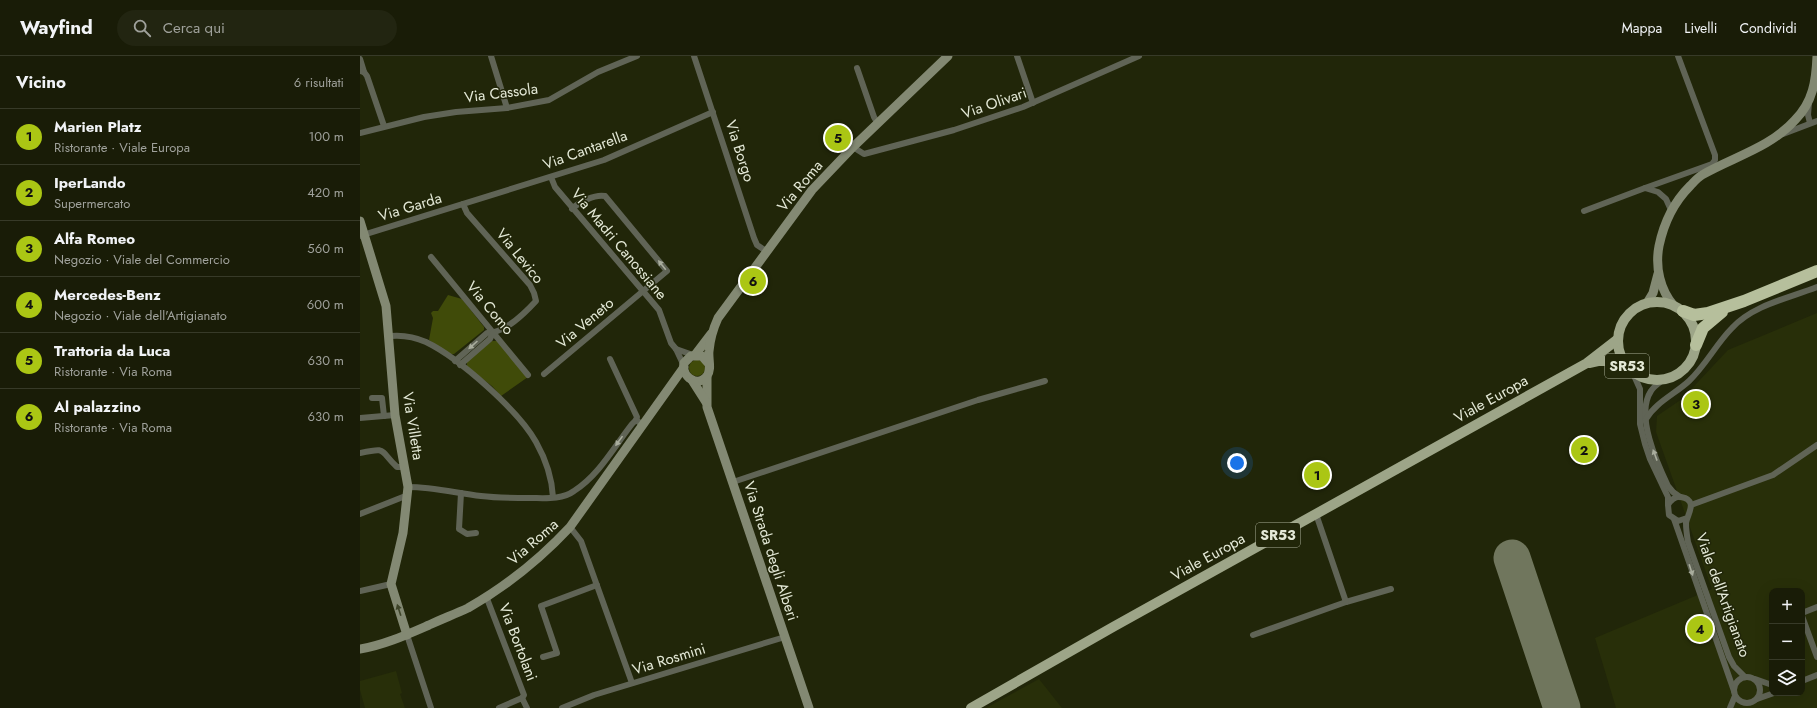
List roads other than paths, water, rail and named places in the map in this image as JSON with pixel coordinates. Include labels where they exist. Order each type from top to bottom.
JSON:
[{"type":"highway","name":"SR53","points":[[1696,345],[1700,332],[1707,323],[1722,312],[1744,301],[1817,271]]},
{"type":"highway","name":"SR53","points":[[1678,308],[1694,315],[1744,301]]},
{"type":"main road","name":"Via Roma","points":[[669,388],[690,379],[701,380],[706,376],[710,370],[708,352],[711,334],[718,318],[812,190],[948,56]]},
{"type":"main road","points":[[1647,303],[1653,293],[1658,274],[1658,252],[1662,232],[1671,210],[1684,192],[1700,176],[1780,135],[1796,120],[1810,102],[1817,56]]},
{"type":"main road","name":"Via Villetta","points":[[360,221],[362,236],[386,306],[390,336],[395,415],[408,491],[403,533],[391,584]]},
{"type":"main road","points":[[1658,274],[1667,298],[1678,308]]},
{"type":"main road","name":"SR53","points":[[1661,302],[1678,308],[1694,326],[1696,345],[1691,360],[1682,372],[1663,380],[1650,379],[1632,371],[1623,361],[1618,347],[1621,327],[1627,316],[1636,308],[1647,303],[1661,302]]},
{"type":"main road","name":"Via Roma","points":[[360,649],[376,647],[468,608],[530,566],[570,527],[607,475],[640,423],[669,388],[687,359],[694,355],[711,334]]},
{"type":"main road","name":"Viale Europa","points":[[971,708],[1587,363],[1618,339]]},
{"type":"main road","points":[[694,355],[702,356],[709,364]]},
{"type":"main road","name":"Viale Europa","points":[[1587,363],[1598,361],[1623,361]]},
{"type":"main road","points":[[684,366],[685,374],[690,379]]},
{"type":"main road","name":"Via Strada degli Alberi","points":[[706,376],[706,403]]},
{"type":"main road","name":"Via Strada degli Alberi","points":[[690,379],[706,403],[809,708]]},
{"type":"main road","points":[[391,584],[407,635]]},
{"type":"street","points":[[491,56],[507,108]]},
{"type":"street","name":"Via Cassola","points":[[360,133],[384,126],[456,112],[507,108],[548,100],[598,72],[637,56]]},
{"type":"street","name":"Via Borgo","points":[[694,56],[754,238],[757,245],[766,251]]},
{"type":"street","points":[[1017,56],[1033,103]]},
{"type":"street","name":"Via Olivari","points":[[853,148],[864,154],[954,130],[1033,103],[1139,56]]},
{"type":"street","points":[[1584,211],[1712,164],[1715,160],[1715,155],[1678,56]]},
{"type":"street","points":[[360,59],[362,71],[367,76],[384,126]]},
{"type":"street","points":[[857,68],[874,118],[878,124]]},
{"type":"street","points":[[1810,102],[1808,114],[1810,123]]},
{"type":"street","name":"Via Cantarella","points":[[463,204],[604,160],[713,112]]},
{"type":"street","points":[[1780,135],[1817,121]]},
{"type":"street","name":"Via Madri Canossiane","points":[[551,177],[555,187],[572,208],[659,310],[671,343],[676,349],[684,366]]},
{"type":"street","points":[[1645,188],[1658,192],[1666,199],[1671,210]]},
{"type":"street","name":"Via Veneto","points":[[544,374],[667,271],[609,200],[601,195],[581,202],[572,208]]},
{"type":"street","name":"Via Garda","points":[[362,236],[463,204]]},
{"type":"street","name":"Via Levico","points":[[457,363],[490,339],[493,333],[501,330],[521,316],[536,301],[530,285],[468,213],[463,204]]},
{"type":"street","name":"Via Como","points":[[432,257],[528,375]]},
{"type":"street","points":[[1646,419],[1656,405],[1690,380],[1725,334],[1733,326],[1750,313],[1817,288]]},
{"type":"street","points":[[390,336],[404,336],[426,342],[457,363],[508,406],[519,418],[541,452],[551,482],[553,497]]},
{"type":"street","points":[[676,349],[694,355]]},
{"type":"street","points":[[360,514],[408,491],[424,487],[508,498],[562,497],[574,492],[598,469],[626,431],[640,423],[610,360]]},
{"type":"street","name":"Viale dell'Artigianato","points":[[1632,371],[1640,389],[1640,424],[1645,444],[1650,459],[1668,497],[1668,512],[1674,520],[1734,694]]},
{"type":"street","points":[[1663,380],[1655,386],[1649,394],[1646,419],[1647,432],[1664,478],[1672,492],[1687,500],[1690,505],[1773,475],[1817,445]]},
{"type":"street","points":[[733,482],[978,400],[1045,381]]},
{"type":"street","points":[[372,398],[382,398],[384,416]]},
{"type":"street","points":[[360,418],[395,415]]},
{"type":"street","points":[[360,453],[380,449],[385,451],[398,467],[404,467]]},
{"type":"street","points":[[598,469],[607,475]]},
{"type":"street","points":[[461,493],[459,529],[467,534],[476,533]]},
{"type":"street","points":[[1668,504],[1673,499],[1680,497]]},
{"type":"street","name":"Viale dell'Artigianato","points":[[1690,505],[1691,512],[1687,518],[1686,532],[1688,542],[1729,657],[1734,666],[1745,677],[1769,684]]},
{"type":"street","points":[[1316,514],[1346,602]]},
{"type":"street","name":"Viale dell'Artigianato","points":[[1674,520],[1681,521],[1687,518]]},
{"type":"street","points":[[570,527],[582,541],[632,683]]},
{"type":"street","points":[[360,591],[391,584]]},
{"type":"street","points":[[543,657],[557,652],[541,606],[597,585]]},
{"type":"street","points":[[1253,635],[1346,602],[1390,589]]},
{"type":"street","name":"Via Bortolani","points":[[486,596],[524,695],[522,698]]},
{"type":"street","points":[[1805,613],[1817,607]]},
{"type":"street","points":[[1805,623],[1817,657]]},
{"type":"street","points":[[407,635],[431,708]]},
{"type":"street","name":"Via Rosmini","points":[[562,708],[594,695],[785,637]]},
{"type":"street","points":[[1805,680],[1817,675]]},
{"type":"street","name":"Viale dell'Artigianato","points":[[1730,708],[1735,683],[1741,678],[1745,677]]},
{"type":"street","points":[[1754,679],[1758,682],[1760,690],[1757,699]]},
{"type":"street","points":[[1734,694],[1738,700],[1746,703]]},
{"type":"street","points":[[1734,708],[1769,695]]},
{"type":"street","points":[[499,708],[522,698],[527,708]]},
{"type":"place","name":"Trattoria da Luca","points":[[838,138]]},
{"type":"place","name":"Al palazzino","points":[[753,281]]},
{"type":"place","name":"Alfa Romeo","points":[[1696,404]]},
{"type":"place","name":"IperLando","points":[[1584,450]]},
{"type":"place","name":"Marien Platz","points":[[1317,475]]},
{"type":"place","name":"Mercedes-Benz","points":[[1700,629]]}]
